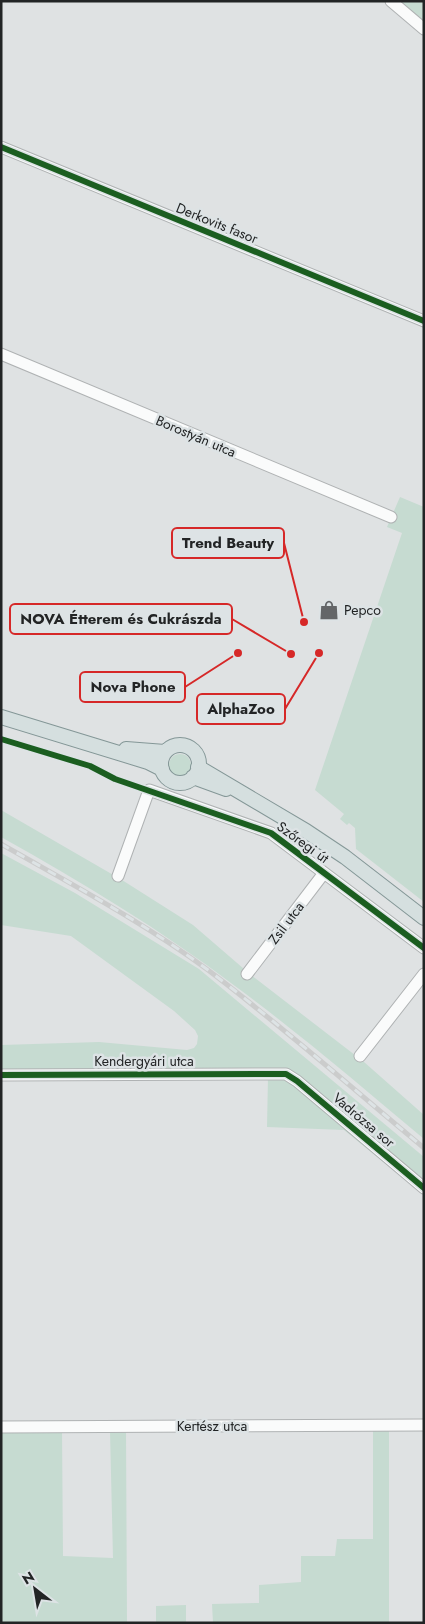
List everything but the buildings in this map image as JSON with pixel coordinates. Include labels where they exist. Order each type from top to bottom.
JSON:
[{"type":"main road","points":[[1,717],[148,762],[162,769]]},
{"type":"main road","points":[[106,749],[165,752],[176,746],[187,747],[196,755],[196,772],[183,782],[172,781],[164,774],[162,769],[161,763],[165,752]]},
{"type":"main road","name":"Szőregi út","points":[[196,772],[215,776],[241,794],[306,831],[345,857],[424,918]]},
{"type":"street","points":[[392,1],[424,29]]},
{"type":"street","name":"Derkovits fasor","points":[[1,147],[424,321]]},
{"type":"street","name":"Borostyán utca","points":[[1,354],[391,517]]},
{"type":"street","name":"Szőregi út","points":[[118,876],[149,790],[272,833],[424,948]]},
{"type":"street","name":"Zsil utca","points":[[247,974],[324,873]]},
{"type":"street","points":[[360,1056],[424,974]]},
{"type":"street","name":"Kendergyári utca","points":[[1,1075],[286,1074]]},
{"type":"street","name":"Vadrózsa sor","points":[[286,1074],[298,1081],[424,1188]]},
{"type":"street","name":"Kertész utca","points":[[1,1428],[424,1425]]},
{"type":"green space","points":[[391,1],[424,1],[424,29]]},
{"type":"green space","points":[[400,497],[424,507],[424,902],[356,849],[355,828],[349,823],[347,825],[340,819],[344,814],[315,790],[402,533],[387,527]]},
{"type":"green space","points":[[180,754],[188,757],[191,765],[188,773],[180,776],[172,773],[169,765],[172,757]]},
{"type":"green space","points":[[1,810],[122,880],[193,925],[251,975],[364,1062],[424,1115],[424,1139],[307,1042],[179,945],[121,907],[1,837]]},
{"type":"green space","points":[[1,853],[75,893],[199,969],[424,1157],[424,1195],[344,1130],[267,1127],[268,1077],[1,1080],[1,1045],[99,1042],[187,1050],[194,1048],[197,1044],[198,1036],[195,1030],[174,1011],[71,936],[1,925]]},
{"type":"green space","points":[[389,1427],[389,1623],[213,1623],[212,1604],[259,1603],[259,1585],[301,1582],[301,1556],[335,1556],[337,1539],[373,1539],[373,1428]]},
{"type":"green space","points":[[62,1430],[63,1556],[113,1558],[110,1431],[126,1430],[127,1623],[1,1623],[1,1431]]},
{"type":"green space","points":[[186,1605],[186,1623],[156,1623],[156,1606]]},
{"type":"railway","points":[[1,844],[80,889],[183,952],[236,991],[424,1148]]},
{"type":"cycle path","points":[[1,147],[424,321]]},
{"type":"cycle path","points":[[1,739],[90,766],[115,779],[271,833],[424,948]]},
{"type":"cycle path","points":[[1,1075],[286,1074],[297,1081],[424,1188]]},
{"type":"place","name":"Pepco","points":[[329,610]]},
{"type":"place","name":"Trend Beauty","points":[[304,622]]},
{"type":"place","name":"Nova Phone","points":[[238,653]]},
{"type":"place","name":"AlphaZoo","points":[[319,653]]},
{"type":"place","name":"NOVA Étterem és Cukrászda","points":[[291,654]]}]
